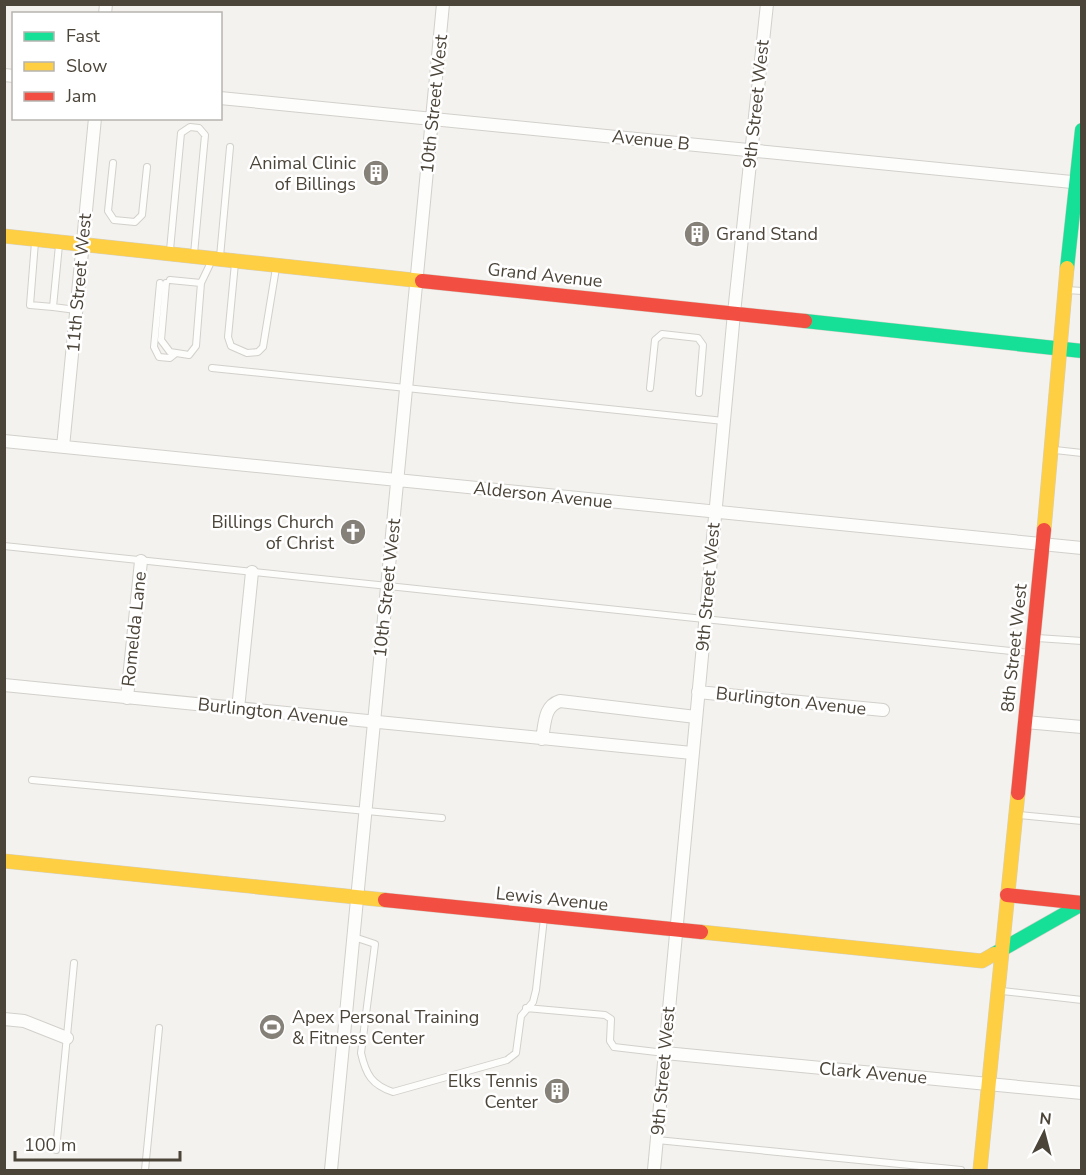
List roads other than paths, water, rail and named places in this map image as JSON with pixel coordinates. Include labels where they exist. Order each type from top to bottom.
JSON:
[{"type":"street","name":"10th Street West","points":[[331,1170],[443,4]]},
{"type":"street","name":"9th Street West","points":[[654,1170],[723,421],[767,4]]},
{"type":"street","name":"Avenue B","points":[[222,98],[1079,183]]},
{"type":"street","name":"11th Street West","points":[[63,447],[95,120]]},
{"type":"street","name":"8th Street West","points":[[980,1170],[1060,368],[1059,348],[1065,289],[1071,266],[1082,130]]},
{"type":"street","name":"Grand Avenue","points":[[4,236],[83,242],[1082,351]]},
{"type":"street","name":"Alderson Avenue","points":[[4,441],[1082,548]]},
{"type":"street","name":"Romelda Lane","points":[[127,698],[141,561]]},
{"type":"street","points":[[238,709],[252,572]]},
{"type":"street","name":"Burlington Avenue","points":[[4,685],[692,753]]},
{"type":"street","name":"Burlington Avenue","points":[[698,692],[883,710]]},
{"type":"street","name":"Burlington Avenue","points":[[542,739],[547,711],[552,704],[560,701],[696,717]]},
{"type":"street","points":[[1025,722],[1082,727]]},
{"type":"street","name":"Lewis Avenue","points":[[4,861],[982,961],[1082,903]]},
{"type":"street","name":"Lewis Avenue","points":[[1007,895],[1082,903]]},
{"type":"street","points":[[4,1019],[24,1021],[67,1038]]},
{"type":"street","name":"Clark Avenue","points":[[665,1053],[1082,1093]]},
{"type":"lane","points":[[170,252],[181,133],[190,128],[199,128],[205,135],[194,255]]},
{"type":"lane","points":[[165,282],[161,340],[170,352],[189,355],[196,346],[201,283],[217,257],[230,147]]},
{"type":"lane","points":[[113,163],[108,211],[114,220],[135,222],[142,215],[147,167]]},
{"type":"lane","points":[[36,238],[30,305],[77,310]]},
{"type":"lane","points":[[53,307],[59,241]]},
{"type":"lane","points":[[235,260],[228,337],[231,346],[247,353],[258,352],[263,346],[276,264]]},
{"type":"lane","points":[[165,282],[201,283]]},
{"type":"lane","points":[[165,282],[154,347],[159,357],[170,358],[175,354]]},
{"type":"lane","points":[[1065,289],[1082,291]]},
{"type":"lane","points":[[650,388],[655,340],[662,334],[698,338],[703,345],[699,393]]},
{"type":"lane","points":[[212,368],[723,421]]},
{"type":"lane","points":[[1052,450],[1082,453]]},
{"type":"lane","points":[[4,546],[1032,653]]},
{"type":"lane","points":[[1033,637],[1082,641]]},
{"type":"lane","points":[[32,780],[442,818]]},
{"type":"lane","points":[[1016,815],[1082,821]]},
{"type":"lane","points":[[353,937],[375,944],[362,1053],[371,1081],[380,1088],[393,1092],[409,1090],[507,1060],[516,1053],[521,1016],[533,1002],[536,990],[544,916]]},
{"type":"lane","points":[[56,1150],[74,963]]},
{"type":"lane","points":[[998,991],[1082,1000]]},
{"type":"lane","points":[[526,1008],[605,1015],[611,1019],[610,1041],[614,1047],[665,1053]]},
{"type":"lane","points":[[145,1170],[159,1028]]},
{"type":"lane","points":[[657,1140],[961,1170]]},
{"type":"place","name":"Animal Clinic of Billings","points":[[376,173]]},
{"type":"place","name":"Grand Stand","points":[[697,234]]},
{"type":"place","name":"Billings Church of Christ","points":[[353,532]]},
{"type":"place","name":"Apex Personal Training & Fitness Center","points":[[272,1027]]},
{"type":"place","name":"Elks Tennis Center","points":[[557,1091]]}]
